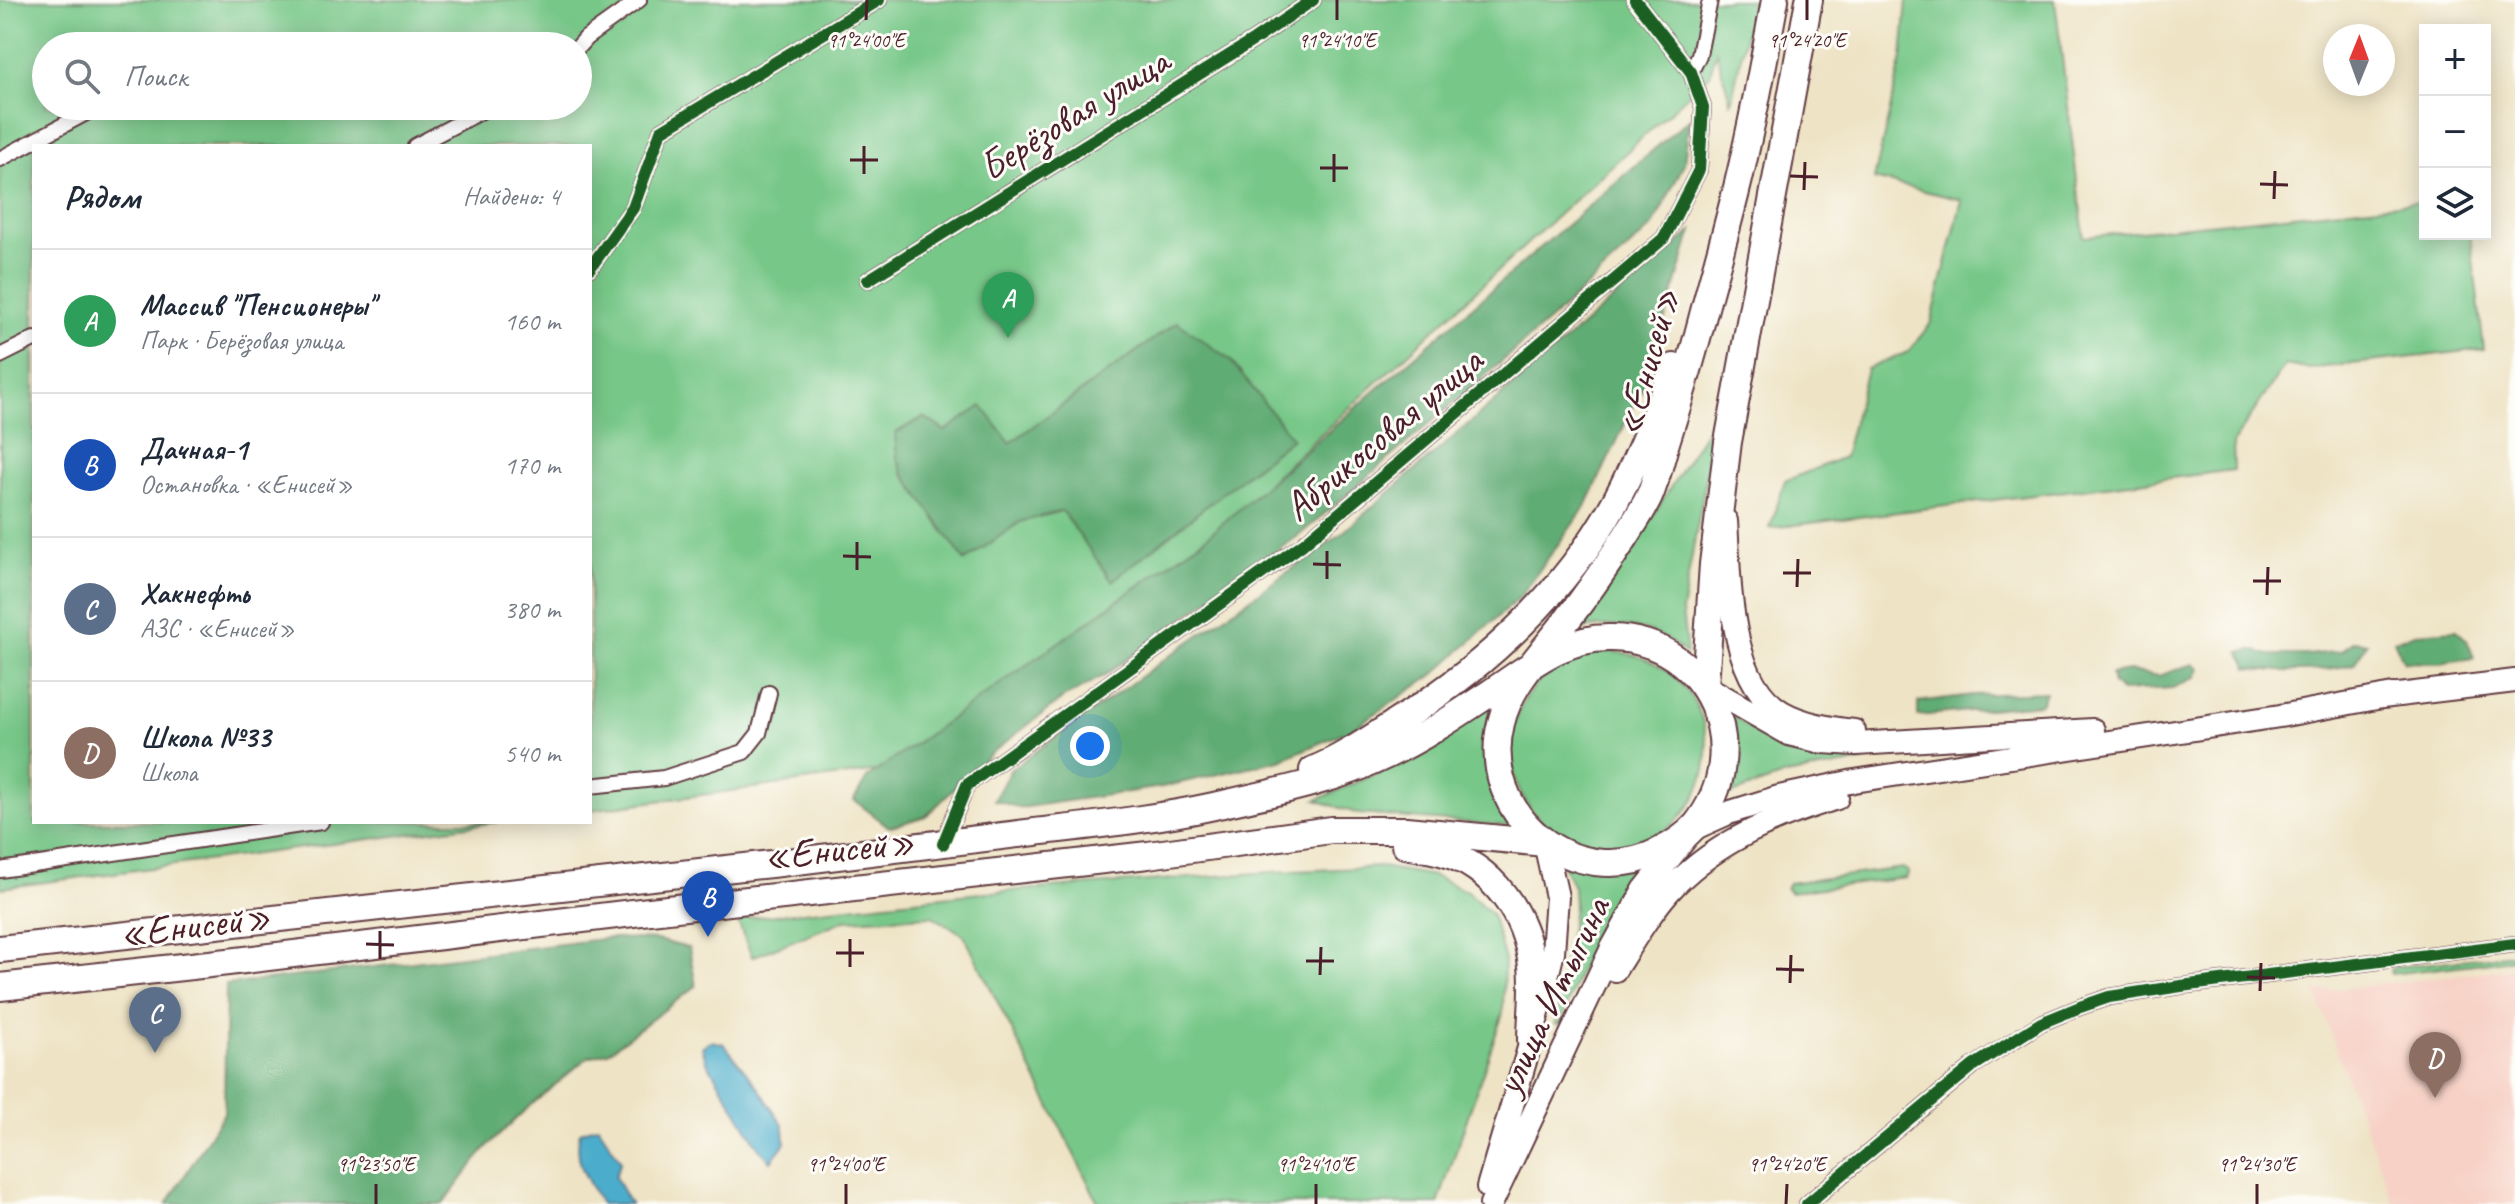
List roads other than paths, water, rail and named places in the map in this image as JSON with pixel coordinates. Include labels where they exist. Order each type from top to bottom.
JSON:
[{"type":"highway","name":"«Енисей»","points":[[1545,843],[1524,823],[1506,794],[1497,761],[1499,727],[1511,694],[1598,580],[1648,501],[1687,376],[1745,155],[1775,0]]},
{"type":"highway","name":"«Енисей»","points":[[1705,686],[1713,564],[1738,381],[1809,0]]},
{"type":"highway","points":[[1212,806],[1325,765],[1377,734],[1442,693],[1537,609],[1586,549],[1631,471],[1673,369],[1733,199]]},
{"type":"highway","name":"«Енисей»","points":[[0,987],[1148,855],[1331,830],[1406,830],[1545,843],[1592,862],[1617,863],[1642,858],[1666,848],[1693,829],[1714,795],[1722,766],[1722,736],[1705,686],[1681,662],[1659,649],[1623,639],[1585,640],[1558,648],[1531,666]]},
{"type":"highway","points":[[1212,806],[1352,771],[1395,752],[1531,666]]},
{"type":"highway","name":"«Енисей»","points":[[0,949],[277,921],[943,844],[1135,820],[1212,806]]},
{"type":"highway","points":[[1331,830],[1444,852],[1485,874],[1511,904],[1524,930],[1532,967],[1531,1041]]},
{"type":"main road","points":[[1724,479],[1733,620],[1741,655],[1763,695],[1779,711],[1801,721],[1838,729],[1942,740]]},
{"type":"main road","points":[[1705,686],[1789,734],[1822,742],[1856,744],[2084,731],[2515,681]]},
{"type":"main road","points":[[1693,829],[1731,812],[1779,797],[1854,781],[2280,716],[2393,695]]},
{"type":"main road","points":[[1566,1045],[1635,938],[1675,885],[1714,853],[1777,818],[1928,770]]},
{"type":"main road","name":"улица Итыгина","points":[[1491,1204],[1612,948],[1644,890],[1693,829]]},
{"type":"main road","name":"улица Итыгина","points":[[1483,1204],[1531,1041],[1553,952],[1557,897],[1545,843]]},
{"type":"street","points":[[592,34],[639,0]]},
{"type":"street","points":[[592,265],[633,208],[661,131],[879,0]]},
{"type":"street","name":"Берёзовая улица","points":[[868,280],[1254,40],[1313,0]]},
{"type":"street","name":"Абрикосовая улица","points":[[943,844],[967,785],[1303,544],[1664,238],[1699,170],[1703,107],[1691,72],[1635,0]]},
{"type":"street","points":[[1691,72],[1699,55],[1710,0]]},
{"type":"street","points":[[0,159],[73,120]]},
{"type":"street","points":[[419,144],[464,120]]},
{"type":"street","points":[[0,356],[32,340]]},
{"type":"street","points":[[592,786],[664,778],[744,752],[759,733],[769,693]]},
{"type":"street","points":[[0,870],[308,824]]},
{"type":"street","points":[[1807,1204],[1973,1066],[2041,1023],[2080,1007],[2109,997],[2181,986],[2515,944]]},
{"type":"water","points":[[711,1041],[724,1044],[759,1088],[784,1127],[785,1143],[771,1161],[760,1150],[707,1062],[702,1047]]},
{"type":"water","points":[[598,1126],[621,1161],[615,1177],[630,1204],[601,1204],[583,1170],[578,1153],[580,1132]]},
{"type":"place","name":"Массив \"Пенсионеры\"","points":[[1008,338]]},
{"type":"place","name":"Дачная-1","points":[[708,937]]},
{"type":"place","name":"Хакнефть","points":[[155,1053]]},
{"type":"place","name":"Школа №33","points":[[2435,1098]]}]
